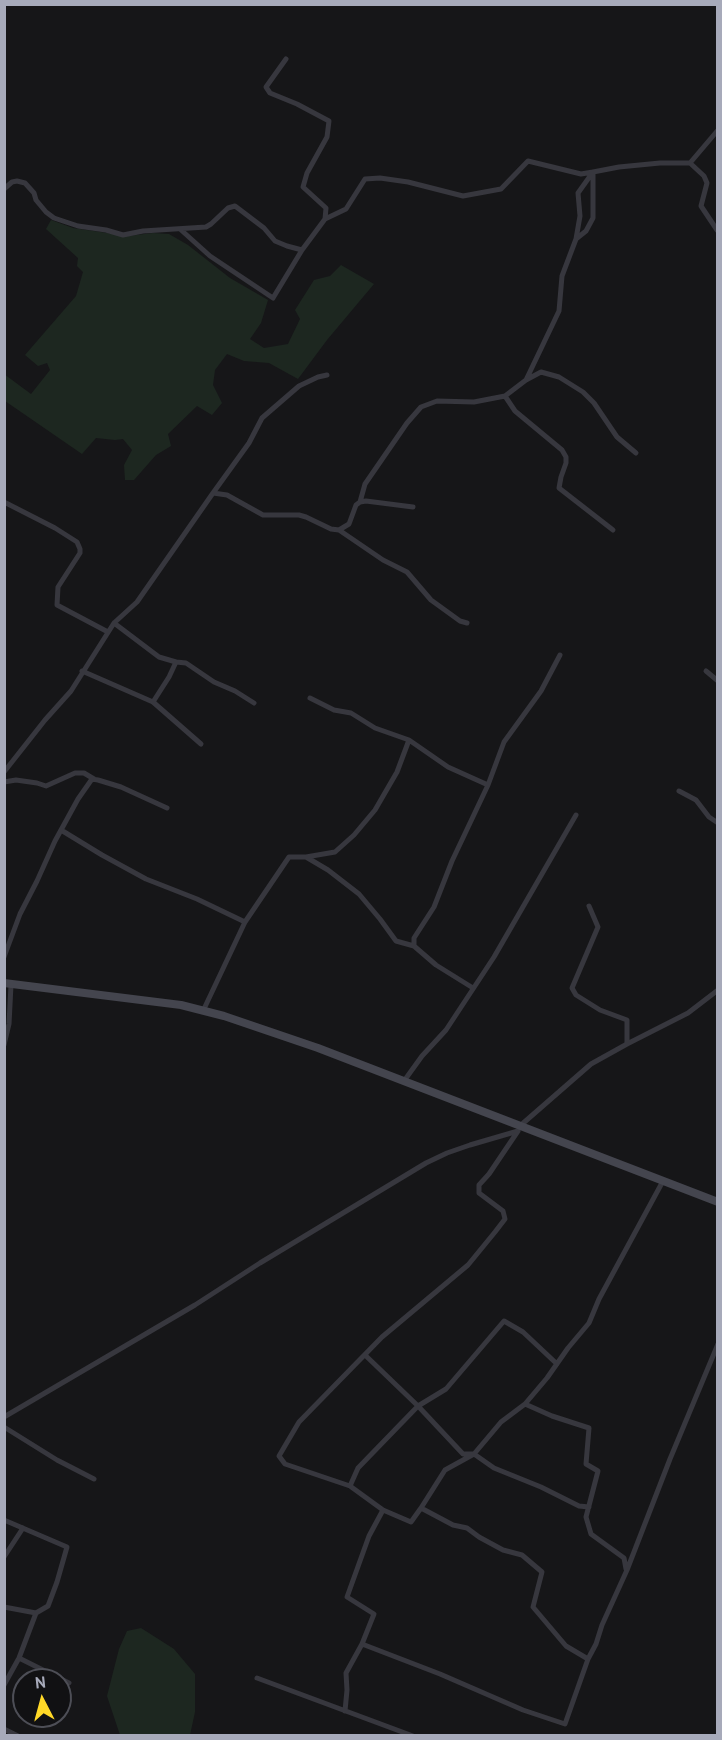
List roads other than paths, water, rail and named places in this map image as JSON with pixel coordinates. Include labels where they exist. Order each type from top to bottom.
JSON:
[{"type":"main road","points":[[8,984],[171,1004],[267,1029],[717,1202]]},
{"type":"street","points":[[286,59],[266,87],[270,93],[329,121],[327,136],[307,173],[303,187],[326,208],[326,219]]},
{"type":"street","points":[[690,163],[717,130]]},
{"type":"street","points":[[180,229],[210,256],[273,298],[302,250],[326,219],[346,209],[365,179],[380,178],[408,182],[463,196],[501,189],[528,160],[581,174],[619,167],[690,163],[704,176],[707,183],[701,206],[717,230]]},
{"type":"street","points":[[526,380],[559,310],[562,276],[576,239],[580,216],[578,193],[593,172]]},
{"type":"street","points":[[576,239],[586,231],[593,218],[593,172]]},
{"type":"street","points":[[4,189],[12,182],[25,183],[46,213],[54,218],[78,226],[123,235],[143,231],[206,226],[228,208],[235,206],[264,228],[275,241],[302,250]]},
{"type":"street","points":[[339,530],[349,524],[360,502],[365,484],[407,423],[421,407],[437,401],[474,402],[505,396],[526,380],[542,372],[559,377],[583,392],[594,403],[617,437],[636,453]]},
{"type":"street","points":[[4,772],[71,691],[114,623],[137,602],[249,443],[262,418],[299,386],[327,375]]},
{"type":"street","points":[[505,396],[515,411],[562,450],[566,463],[559,488],[613,530]]},
{"type":"street","points":[[213,493],[227,495],[263,515],[299,515],[331,529],[339,530],[383,560],[407,572],[431,600],[466,623]]},
{"type":"street","points":[[4,502],[77,542],[81,549],[80,554],[58,587],[57,605],[108,632]]},
{"type":"street","points":[[360,502],[413,507]]},
{"type":"street","points":[[114,623],[159,657],[186,663],[214,682],[254,703]]},
{"type":"street","points":[[414,946],[414,938],[434,907],[452,861],[488,785],[504,742],[541,691],[560,655]]},
{"type":"street","points":[[153,702],[176,662]]},
{"type":"street","points":[[82,671],[153,702],[201,744]]},
{"type":"street","points":[[706,671],[717,681]]},
{"type":"street","points":[[310,698],[334,710],[351,713],[375,728],[409,740],[448,767],[488,785]]},
{"type":"street","points":[[203,1011],[245,922],[289,857],[306,857],[335,852],[354,835],[375,810],[398,772],[409,740]]},
{"type":"street","points":[[4,782],[27,781],[46,786],[75,773],[84,773],[167,808]]},
{"type":"street","points":[[4,957],[20,914],[61,830],[85,788],[94,779]]},
{"type":"street","points":[[678,791],[696,800],[709,817],[717,823]]},
{"type":"street","points":[[404,1081],[446,1030],[494,957],[576,815]]},
{"type":"street","points":[[61,830],[146,879],[197,899],[245,922]]},
{"type":"street","points":[[306,857],[328,870],[359,894],[396,941],[414,946],[436,966],[473,988]]},
{"type":"street","points":[[589,906],[598,927],[572,988],[576,995],[600,1010],[627,1020],[627,1044]]},
{"type":"street","points":[[4,1045],[9,1024],[8,984]]},
{"type":"street","points":[[663,1181],[589,1323],[525,1404],[501,1422],[474,1454],[445,1470],[411,1522],[383,1510],[350,1486],[285,1464],[279,1456],[299,1422],[382,1337],[468,1265],[505,1219],[503,1211],[479,1192],[479,1185],[522,1128],[591,1064],[688,1013],[717,990]]},
{"type":"street","points":[[4,1417],[195,1305],[426,1163],[522,1128]]},
{"type":"street","points":[[350,1486],[358,1468],[418,1406],[446,1389],[504,1321],[523,1332],[557,1364]]},
{"type":"street","points":[[363,1644],[523,1710],[565,1724],[588,1659],[627,1570],[669,1459],[717,1344]]},
{"type":"street","points":[[365,1355],[463,1454],[474,1454],[494,1468],[542,1487],[579,1506],[589,1507]]},
{"type":"street","points":[[525,1404],[589,1428],[586,1464],[598,1471],[586,1517],[591,1534],[624,1558],[627,1570]]},
{"type":"street","points":[[4,1427],[57,1460],[94,1479]]},
{"type":"street","points":[[422,1508],[453,1525],[467,1528],[503,1550],[522,1555],[542,1572],[533,1607],[566,1647],[588,1659]]},
{"type":"street","points":[[345,1711],[346,1673],[363,1644],[374,1614],[347,1597],[369,1536],[383,1510]]},
{"type":"street","points":[[4,1520],[67,1547],[48,1606],[36,1613],[19,1658],[4,1685]]},
{"type":"street","points":[[4,1557],[23,1528]]},
{"type":"street","points":[[4,1607],[36,1613]]},
{"type":"street","points":[[19,1658],[39,1668]]},
{"type":"street","points":[[257,1678],[412,1736]]},
{"type":"street","points":[[4,1730],[18,1736]]}]
